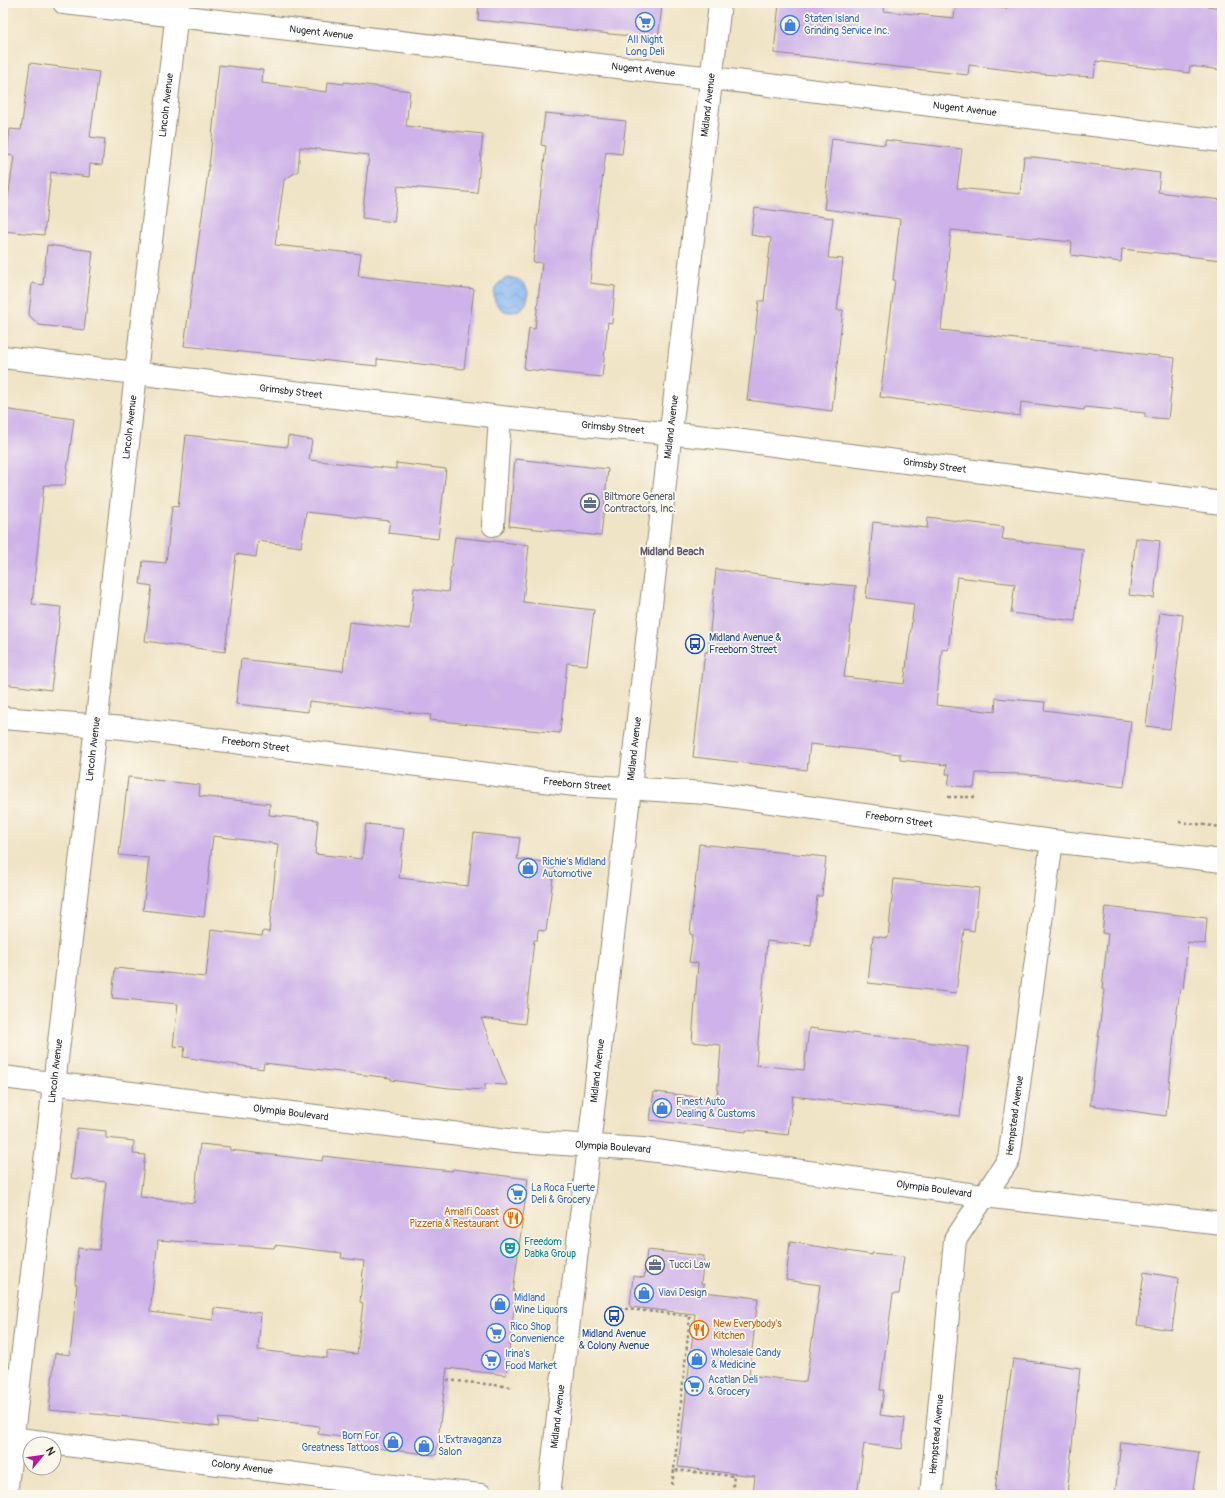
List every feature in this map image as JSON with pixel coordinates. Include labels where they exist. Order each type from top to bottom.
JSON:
[{"type":"street","name":"Nugent Avenue","points":[[64,3],[178,9],[712,78],[1222,141]]},
{"type":"street","name":"Midland Avenue","points":[[549,1495],[720,3]]},
{"type":"street","name":"Lincoln Avenue","points":[[6,1495],[8,1437],[54,1083],[178,9]]},
{"type":"street","name":"Grimsby Street","points":[[3,356],[500,417],[727,438],[1222,503]]},
{"type":"street","points":[[493,525],[500,417]]},
{"type":"street","name":"Freeborn Street","points":[[3,718],[148,731],[575,785],[706,793],[1052,841],[1222,861]]},
{"type":"street","name":"Hempstead Avenue","points":[[930,1495],[955,1240],[1009,1159],[1052,841]]},
{"type":"street","name":"Olympia Boulevard","points":[[3,1077],[516,1141],[642,1150],[983,1196],[1222,1223]]},
{"type":"street","name":"Colony Avenue","points":[[8,1437],[376,1484],[480,1495]]},
{"type":"path","points":[[947,797],[978,796]]},
{"type":"path","points":[[1178,822],[1222,827]]},
{"type":"path","points":[[620,1308],[690,1316],[672,1485]]},
{"type":"path","points":[[447,1380],[512,1387]]},
{"type":"path","points":[[674,1470],[734,1476],[732,1495]]},
{"type":"water","points":[[508,278],[514,278],[523,283],[527,289],[527,301],[523,307],[514,312],[508,312],[499,307],[494,298],[494,292],[499,283]]},
{"type":"building","points":[[479,3],[634,3],[662,6],[658,39],[478,20]]},
{"type":"building","points":[[779,3],[885,3],[884,11],[954,18],[956,3],[1007,8],[1008,3],[1185,3],[1222,8],[1222,70],[1190,66],[1189,73],[1096,61],[1094,77],[1040,74],[969,65],[968,75],[774,53]]},
{"type":"building","points":[[30,63],[99,72],[90,137],[105,139],[102,165],[90,164],[89,177],[51,172],[44,235],[3,231],[3,205],[7,206],[14,156],[7,155],[10,129],[21,130]]},
{"type":"building","points":[[219,65],[263,70],[262,83],[327,92],[328,82],[344,84],[344,82],[410,91],[406,126],[483,134],[477,193],[398,186],[394,222],[362,218],[369,155],[300,147],[298,171],[284,180],[275,245],[361,254],[358,276],[474,289],[464,369],[377,359],[377,366],[184,346],[210,158]]},
{"type":"building","points":[[545,113],[626,121],[622,154],[606,152],[593,248],[590,283],[615,286],[612,323],[608,322],[602,377],[524,369],[529,328],[535,329],[542,263],[533,262],[546,146],[541,145]]},
{"type":"building","points":[[832,138],[885,145],[885,140],[962,149],[957,188],[1020,194],[1024,157],[1034,157],[1160,173],[1158,192],[1222,200],[1222,260],[1122,249],[1121,262],[1071,255],[1072,242],[951,230],[941,330],[1175,358],[1168,419],[1145,417],[1145,413],[1085,407],[1084,410],[1021,402],[1020,416],[880,397],[895,280],[893,280],[900,219],[824,209]]},
{"type":"building","points":[[755,208],[833,218],[828,258],[843,259],[837,310],[843,310],[832,411],[747,400],[759,301],[764,301],[771,238],[751,235]]},
{"type":"building","points":[[47,245],[93,251],[84,330],[39,325],[29,315],[32,283],[43,285]]},
{"type":"building","points":[[3,409],[74,419],[65,485],[44,485],[32,604],[61,607],[51,690],[3,684]]},
{"type":"building","points":[[186,435],[287,447],[288,436],[312,440],[309,460],[396,469],[396,463],[446,469],[438,539],[388,533],[390,521],[306,512],[301,547],[258,541],[256,557],[236,554],[225,652],[145,641],[152,586],[140,584],[143,561],[166,563],[172,506],[178,507]]},
{"type":"building","points":[[515,459],[608,469],[601,536],[509,526]]},
{"type":"building","points":[[928,517],[1004,527],[1002,539],[1083,549],[1075,621],[1011,613],[1015,584],[957,577],[948,650],[942,649],[936,705],[995,712],[996,698],[1045,702],[1044,710],[1131,721],[1124,787],[1023,774],[976,773],[974,788],[948,785],[950,774],[946,774],[947,765],[900,760],[900,754],[810,744],[807,770],[693,757],[705,652],[708,652],[716,569],[802,581],[856,586],[844,677],[904,684],[914,604],[866,598],[873,522],[927,528]]},
{"type":"building","points":[[455,537],[529,545],[523,602],[594,610],[587,665],[567,663],[560,733],[430,720],[431,715],[309,701],[308,712],[236,704],[241,659],[343,671],[349,622],[410,629],[414,588],[448,592]]},
{"type":"building","points":[[1136,538],[1160,541],[1154,598],[1129,595]]},
{"type":"building","points":[[1160,612],[1183,615],[1170,729],[1146,726]]},
{"type":"building","points":[[128,777],[200,785],[199,796],[270,804],[269,815],[318,820],[315,854],[362,859],[366,824],[404,828],[399,878],[468,886],[474,833],[520,838],[517,859],[555,863],[546,931],[538,930],[537,940],[534,940],[525,1024],[481,1018],[507,1085],[485,1084],[485,1090],[449,1088],[391,1080],[391,1078],[264,1063],[263,1069],[183,1057],[185,1047],[173,1046],[178,1004],[112,998],[115,968],[206,977],[211,930],[262,936],[263,931],[269,932],[278,844],[213,836],[204,917],[143,910],[149,858],[119,855]]},
{"type":"building","points":[[699,844],[826,857],[822,896],[817,896],[811,946],[767,941],[756,1065],[804,1070],[809,1028],[968,1047],[960,1116],[793,1096],[788,1135],[746,1130],[746,1132],[650,1120],[654,1092],[717,1099],[721,1045],[692,1042],[698,963],[689,962],[693,935],[690,934]]},
{"type":"building","points":[[894,879],[979,888],[974,931],[964,929],[956,993],[868,983],[873,936],[888,938]]},
{"type":"building","points":[[1105,907],[1207,918],[1205,944],[1188,942],[1183,989],[1180,988],[1174,1035],[1166,1116],[1090,1105],[1104,990],[1102,989],[1108,934],[1102,933]]},
{"type":"building","points":[[77,1128],[106,1131],[106,1138],[134,1141],[133,1154],[145,1155],[140,1197],[194,1203],[200,1144],[230,1147],[230,1150],[322,1161],[323,1156],[452,1171],[453,1169],[528,1179],[513,1292],[516,1293],[506,1375],[447,1368],[436,1455],[357,1446],[358,1439],[318,1434],[319,1426],[257,1418],[257,1422],[219,1418],[218,1427],[151,1418],[49,1410],[55,1353],[70,1355],[77,1285],[75,1284],[78,1248],[99,1250],[106,1182],[71,1178]],"holes":[[[158,1240],[274,1248],[275,1245],[342,1253],[341,1258],[364,1261],[360,1302],[363,1303],[357,1354],[327,1351],[327,1358],[258,1350],[261,1313],[214,1308],[213,1320],[150,1312]]]},
{"type":"building","points":[[790,1242],[872,1255],[872,1253],[904,1256],[899,1294],[893,1294],[880,1390],[884,1390],[880,1415],[905,1418],[902,1449],[864,1444],[857,1495],[753,1494],[755,1476],[678,1467],[695,1314],[630,1307],[633,1276],[644,1278],[647,1250],[704,1256],[701,1284],[704,1284],[703,1292],[758,1298],[749,1375],[806,1382],[820,1285],[786,1280]]},
{"type":"building","points":[[1144,1272],[1179,1278],[1172,1330],[1137,1325]]},
{"type":"building","points":[[1013,1359],[1080,1368],[1067,1495],[997,1495],[998,1491],[995,1491],[1005,1408],[1006,1409]]},
{"type":"building","points":[[1121,1442],[1199,1452],[1192,1495],[1115,1495]]},
{"type":"place","name":"All Night Long Deli","points":[[645,22]]},
{"type":"place","name":"Staten Island Grinding Service Inc.","points":[[790,25]]},
{"type":"place","name":"Biltmore General Contractors, Inc.","points":[[590,503]]},
{"type":"place","name":"Midland Avenue & Freeborn Street","points":[[695,644]]},
{"type":"place","name":"Richie's Midland Automotive","points":[[528,868]]},
{"type":"place","name":"Finest Auto Dealing & Customs","points":[[662,1108]]},
{"type":"place","name":"La Roca Fuerte Deli & Grocery","points":[[517,1194]]},
{"type":"place","name":"Amalfi Coast Pizzeria & Restaurant","points":[[513,1218]]},
{"type":"place","name":"Freedom Dabka Group","points":[[510,1248]]},
{"type":"place","name":"Tucci Law","points":[[655,1265]]},
{"type":"place","name":"Viavi Design","points":[[644,1293]]},
{"type":"place","name":"Midland Wine Liquors","points":[[500,1304]]},
{"type":"place","name":"Midland Avenue & Colony Avenue","points":[[614,1316]]},
{"type":"place","name":"New Everybody's Kitchen","points":[[699,1330]]},
{"type":"place","name":"Rico Shop Convenience","points":[[496,1333]]},
{"type":"place","name":"Wholesale Candy & Medicine","points":[[697,1359]]},
{"type":"place","name":"Irina's Food Market","points":[[491,1360]]},
{"type":"place","name":"Acatlan Deli & Grocery","points":[[694,1386]]},
{"type":"place","name":"Born For Greatness Tattoos","points":[[393,1442]]},
{"type":"place","name":"L'Extravaganza Salon","points":[[424,1446]]},
{"type":"district","name":"Midland Beach","points":[[672,551]]}]
